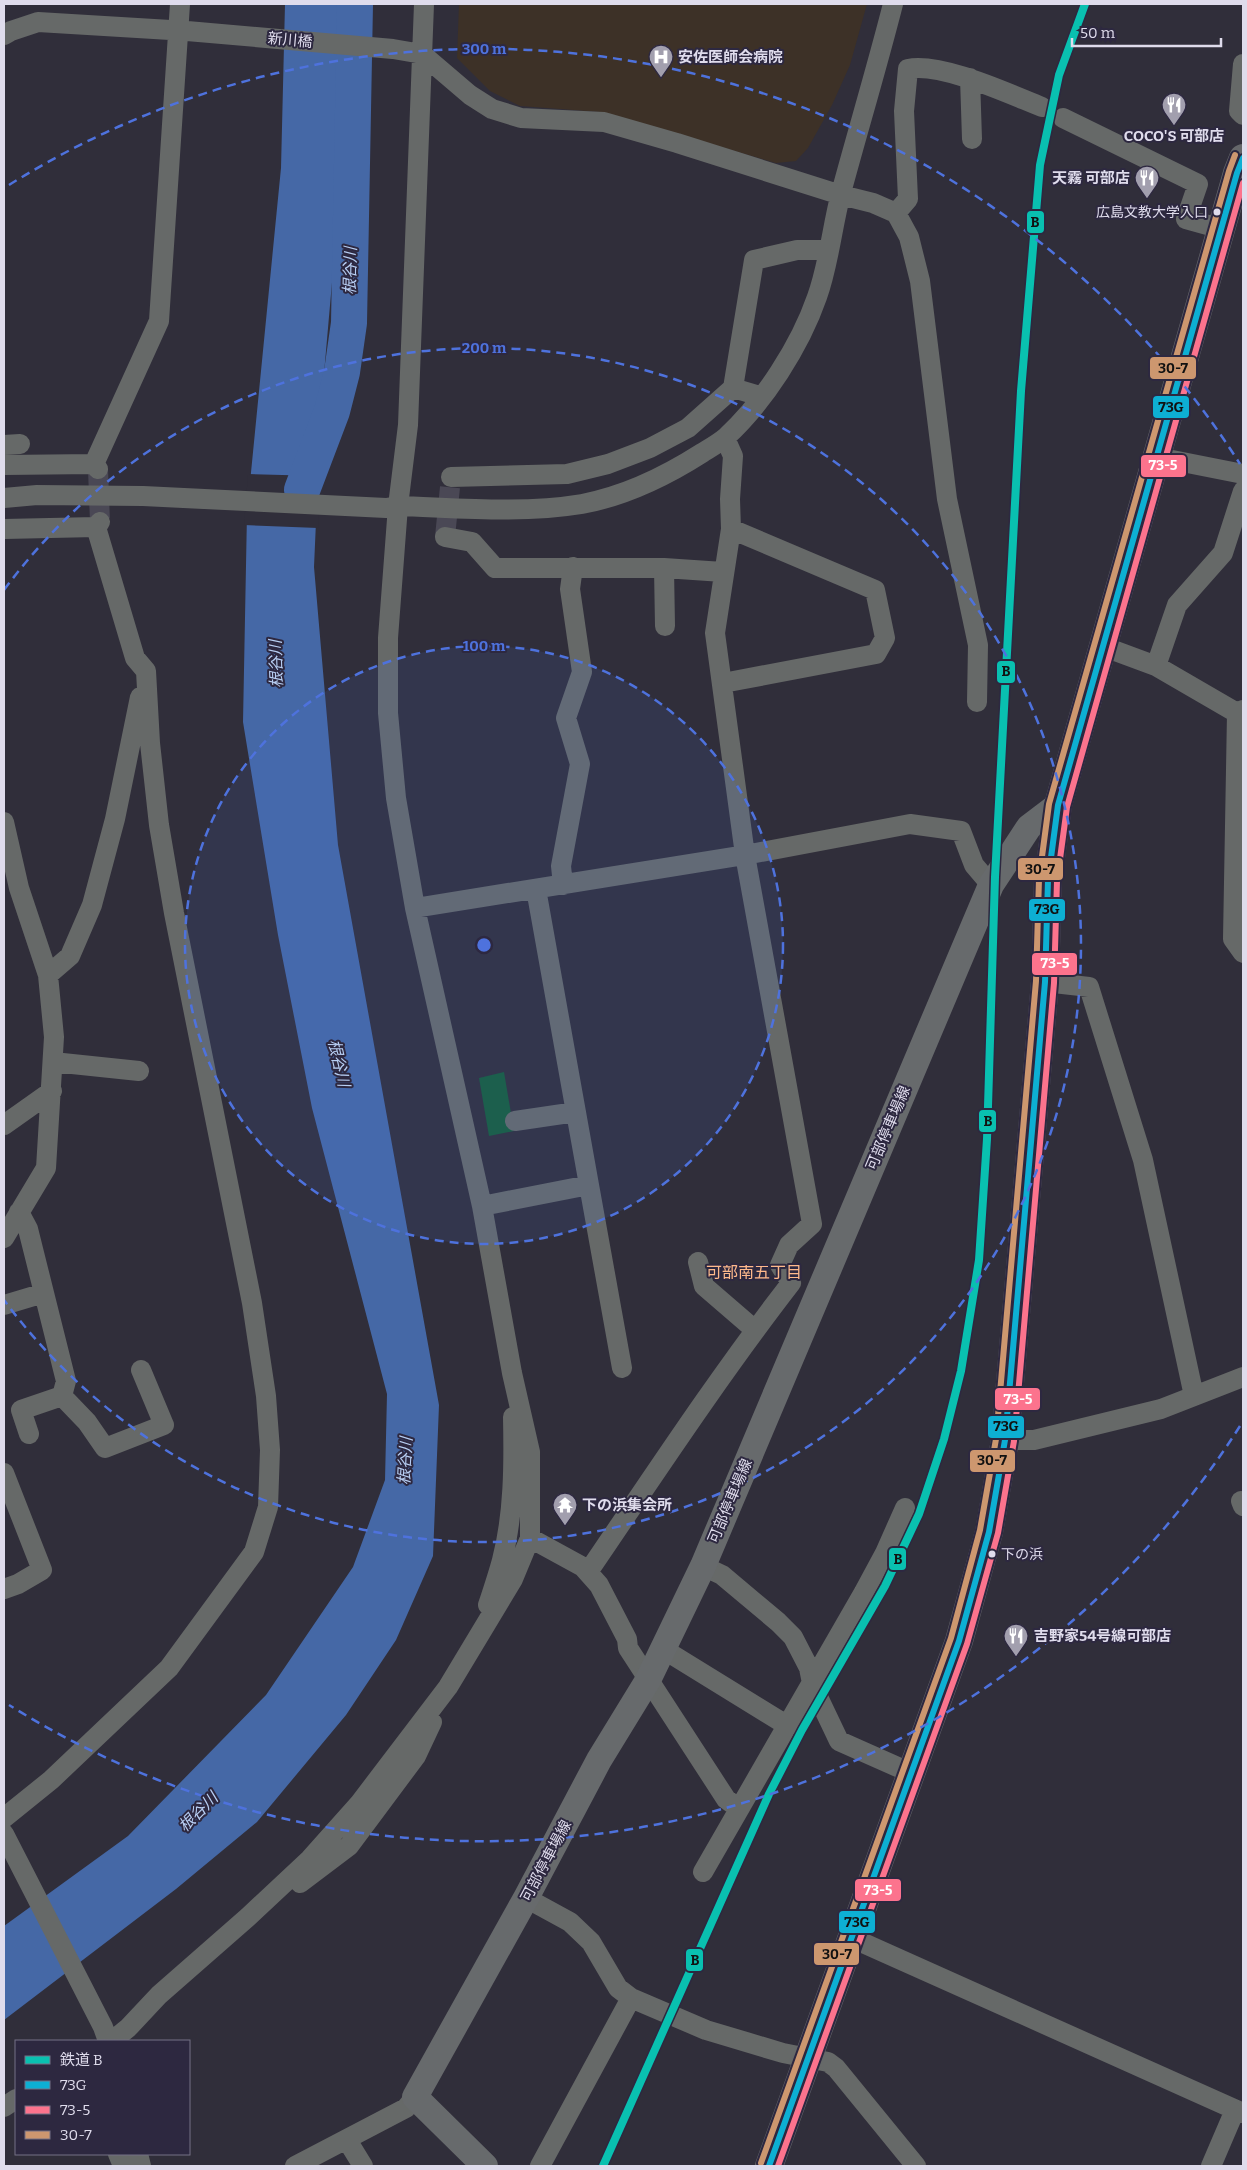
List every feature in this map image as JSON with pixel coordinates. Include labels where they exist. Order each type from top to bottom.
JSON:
[{"type":"highway","points":[[769,2166],[961,1632],[989,1532],[1005,1440],[1045,982],[1048,880],[1058,805],[1243,158]]},
{"type":"main road","name":"可部停車場線","points":[[414,2097],[526,1898],[600,1760],[657,1663],[703,1566],[991,885],[1029,827],[1058,805]]},
{"type":"main road","points":[[414,2097],[485,2166]]},
{"type":"street","points":[[4,465],[96,467],[159,321],[182,31],[180,4]]},
{"type":"street","points":[[4,1834],[108,2037],[128,2028],[159,1995],[248,1917],[310,1859],[359,1804],[448,1687],[513,1579],[530,1538],[530,1452],[512,1372],[482,1206],[415,908],[396,798],[388,713],[392,507],[408,124],[422,54],[424,4]]},
{"type":"street","points":[[4,498],[37,495],[143,496],[392,507],[523,510],[585,503],[646,484],[685,464],[725,438],[786,361],[802,332],[818,296],[841,195],[893,4]]},
{"type":"street","name":"新川橋","points":[[4,35],[38,22],[182,31],[393,49],[422,54]]},
{"type":"street","points":[[422,54],[470,95],[492,109],[521,118],[604,122],[872,203],[896,213],[909,237],[920,281],[947,499],[978,645],[977,702]]},
{"type":"street","points":[[1243,64],[1239,112],[1243,115]]},
{"type":"street","points":[[896,213],[908,199],[904,111],[908,69],[917,67],[970,78],[1042,107]]},
{"type":"street","points":[[970,78],[972,139]]},
{"type":"street","points":[[1063,118],[1198,184],[1186,219],[1222,229]]},
{"type":"street","points":[[451,477],[566,474],[608,464],[650,448],[688,428],[733,388],[754,260],[796,250],[828,250]]},
{"type":"street","points":[[733,388],[760,396]]},
{"type":"street","points":[[588,1572],[755,1330],[791,1283],[780,1265],[789,1245],[812,1224],[745,855],[715,633],[731,529],[730,499],[733,456],[725,438]]},
{"type":"street","points":[[1157,457],[1243,474]]},
{"type":"street","points":[[1156,666],[1177,605],[1223,552],[1243,491]]},
{"type":"street","points":[[4,529],[98,525],[135,658],[146,671],[151,752],[159,825],[172,903],[252,1303],[266,1396],[270,1450],[268,1507],[254,1552],[169,1668],[51,1780],[4,1818]]},
{"type":"street","points":[[723,683],[876,654],[886,638],[876,590],[731,529]]},
{"type":"street","points":[[445,537],[472,542],[495,568],[664,568],[723,572]]},
{"type":"street","points":[[563,885],[561,866],[580,764],[566,718],[582,672],[570,589],[572,567]]},
{"type":"street","points":[[664,568],[665,626]]},
{"type":"street","points":[[1102,646],[1156,666],[1240,711],[1233,939],[1243,953]]},
{"type":"street","points":[[48,975],[70,956],[92,905],[115,819],[146,671]]},
{"type":"street","points":[[4,822],[12,892],[48,975],[54,1037],[54,1062],[46,1168],[4,1238]]},
{"type":"street","points":[[415,908],[745,855],[910,824],[961,831],[974,865],[991,885]]},
{"type":"street","points":[[536,890],[622,1368]]},
{"type":"street","points":[[1045,982],[1089,987],[1143,1160],[1194,1396]]},
{"type":"street","points":[[54,1062],[139,1071]]},
{"type":"street","points":[[4,1125],[52,1091]]},
{"type":"street","points":[[515,1121],[576,1112]]},
{"type":"street","points":[[482,1206],[589,1185]]},
{"type":"street","points":[[19,1212],[28,1229],[66,1381],[62,1396]]},
{"type":"street","points":[[698,1262],[704,1286],[755,1330]]},
{"type":"street","points":[[4,1306],[44,1293]]},
{"type":"street","points":[[62,1396],[87,1422],[105,1448],[164,1425],[141,1370]]},
{"type":"street","points":[[478,1639],[502,1559],[510,1514],[514,1460],[512,1372]]},
{"type":"street","points":[[1005,1440],[1034,1440],[1161,1409],[1243,1376]]},
{"type":"street","points":[[29,1434],[21,1410],[62,1396]]},
{"type":"street","points":[[4,1473],[42,1570],[18,1584],[4,1589]]},
{"type":"street","points":[[703,1872],[738,1808],[812,1683],[880,1560],[905,1508]]},
{"type":"street","points":[[530,1538],[583,1567],[599,1585],[627,1639],[657,1663],[788,1726]]},
{"type":"street","points":[[703,1566],[722,1575],[793,1637],[809,1668],[812,1683],[840,1741],[910,1772]]},
{"type":"street","points":[[657,1663],[657,1689],[726,1799],[738,1808]]},
{"type":"street","points":[[526,1898],[570,1922],[591,1942],[618,1988],[631,1998],[706,2030],[782,2053],[828,2062],[836,2068],[916,2166]]},
{"type":"street","points":[[852,1938],[1239,2112],[1211,2166]]},
{"type":"street","points":[[540,2166],[631,1998]]},
{"type":"street","points":[[295,2166],[406,2108],[414,2097]]},
{"type":"street","points":[[4,2107],[15,2100]]},
{"type":"street","points":[[347,2140],[363,2166]]},
{"type":"shaded area","name":"安佐医師会病院","points":[[459,4],[867,4],[850,65],[832,105],[808,148],[796,161],[776,163],[600,112],[520,106],[490,91],[457,58]]},
{"type":"green space","points":[[504,1072],[514,1131],[489,1136],[479,1078]]},
{"type":"water","points":[[285,4],[348,4],[340,191],[321,408],[314,567],[338,845],[439,1405],[433,1556],[396,1640],[346,1715],[257,1822],[176,1889],[4,2020],[4,1926],[128,1836],[266,1695],[353,1567],[385,1480],[387,1394],[312,1108],[278,935],[243,722],[247,513],[281,168]]},
{"type":"pier","points":[[248,474],[320,476],[318,528],[244,525]]},
{"type":"waterway","name":"根谷川","points":[[302,490],[332,411],[342,372],[349,323],[355,4]]},
{"type":"tunnel","points":[[98,469],[100,522]]},
{"type":"tunnel","points":[[445,537],[451,477]]},
{"type":"rail line","name":"B","points":[[603,2166],[769,1794],[802,1730],[885,1586],[919,1514],[944,1439],[961,1371],[979,1260],[987,1139],[995,877],[1021,391],[1040,165],[1059,75],[1085,4]]},
{"type":"transit line","name":"30-7","points":[[761,2163],[951,1638],[980,1530],[996,1439],[1036,981],[1039,879],[1049,804],[1235,155]]},
{"type":"transit line","name":"73G","points":[[769,2166],[959,1641],[989,1532],[1005,1440],[1045,982],[1048,880],[1058,805],[1237,173],[1243,158]]},
{"type":"transit line","name":"73-5","points":[[778,2166],[967,1644],[998,1533],[1014,1441],[1054,983],[1057,881],[1067,807],[1243,183]]},
{"type":"place","name":"安佐医師会病院","points":[[661,78]]},
{"type":"place","name":"COCO'S 可部店","points":[[1174,126]]},
{"type":"place","name":"天霧 可部店","points":[[1147,199]]},
{"type":"place","name":"広島文教大学入口","points":[[1217,212]]},
{"type":"place","name":"下の浜集会所","points":[[565,1526]]},
{"type":"place","name":"下の浜","points":[[992,1554]]},
{"type":"place","name":"吉野家54号線可部店","points":[[1016,1657]]},
{"type":"district","name":"可部南五丁目","points":[[754,1272]]}]
